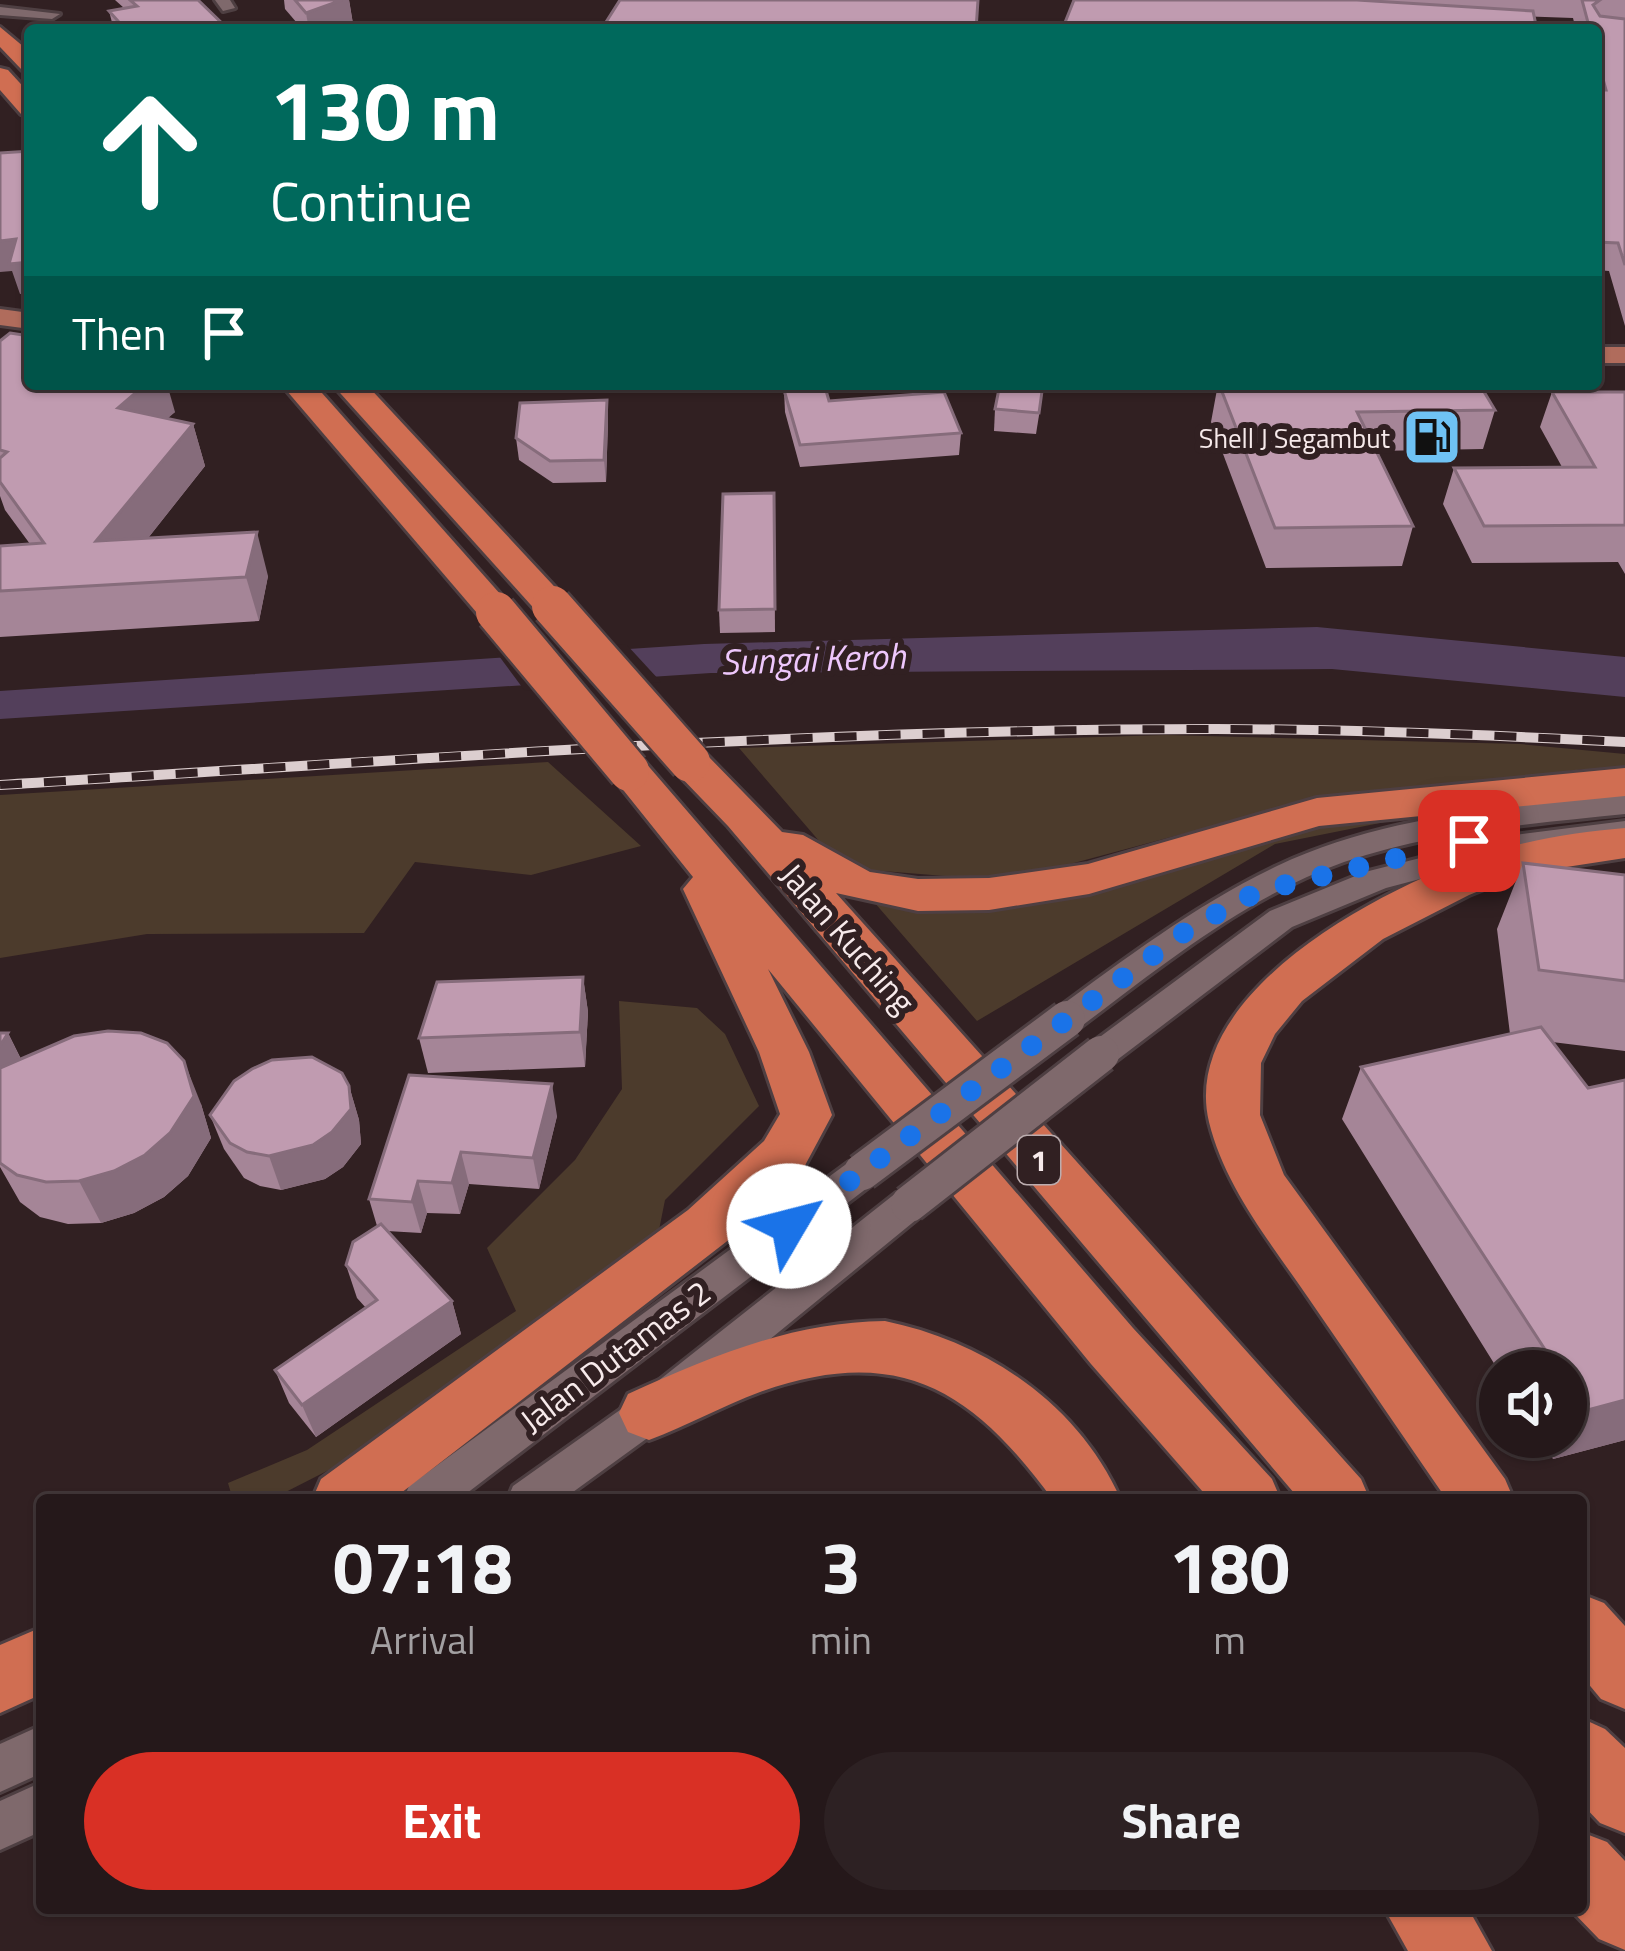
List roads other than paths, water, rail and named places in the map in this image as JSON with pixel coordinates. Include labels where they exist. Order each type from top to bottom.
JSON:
[{"type":"highway","points":[[0,34],[24,59]]},
{"type":"highway","points":[[0,75],[24,102]]},
{"type":"highway","name":"Jalan Kuching","points":[[302,390],[496,612],[1112,1346],[1245,1494]]},
{"type":"highway","name":"Jalan Kuching","points":[[353,390],[743,816],[1334,1494]]},
{"type":"highway","points":[[743,816],[851,882],[887,891],[950,896],[1037,890],[1089,879],[1317,812],[1625,782]]},
{"type":"highway","points":[[351,1494],[707,1226],[783,1156],[806,1115],[784,1052],[674,827]]},
{"type":"highway","points":[[1479,1494],[1264,1190],[1231,1102],[1236,1068],[1250,1033],[1301,972],[1393,910],[1493,867],[1594,841]]},
{"type":"highway","points":[[650,1414],[726,1377],[793,1356],[886,1343],[983,1383],[1022,1414],[1085,1494]]},
{"type":"highway","points":[[1587,1633],[1625,1676]]},
{"type":"highway","points":[[0,1679],[36,1663]]},
{"type":"highway","points":[[1587,1759],[1625,1798]]},
{"type":"highway","points":[[1587,1874],[1625,1912]]},
{"type":"highway","points":[[1426,1914],[1455,1951]]},
{"type":"street","points":[[0,9],[24,0]]},
{"type":"street","points":[[0,9],[50,6]]},
{"type":"street","points":[[1472,23],[1485,24]]},
{"type":"street","name":"Jalan Dutamas 2","points":[[432,1494],[1190,928],[1291,872],[1348,851],[1484,820],[1625,804]]},
{"type":"street","points":[[1259,891],[1512,830],[1564,825],[1594,841]]},
{"type":"street","name":"Jalan Dutamas 2","points":[[537,1494],[650,1414],[909,1204],[1281,919],[1376,880],[1507,846],[1594,841],[1625,832]]},
{"type":"street","points":[[0,1768],[36,1752]]},
{"type":"street","points":[[0,1826],[36,1809]]},
{"type":"water","name":"Sungai Keroh","points":[[1317,627],[1625,657],[1625,697],[1332,669],[711,673],[0,719],[0,691],[704,644]]},
{"type":"railway","points":[[0,785],[912,734],[1267,729],[1625,742]]},
{"type":"place","name":"Shell J Segambut","points":[[1432,437]]}]
